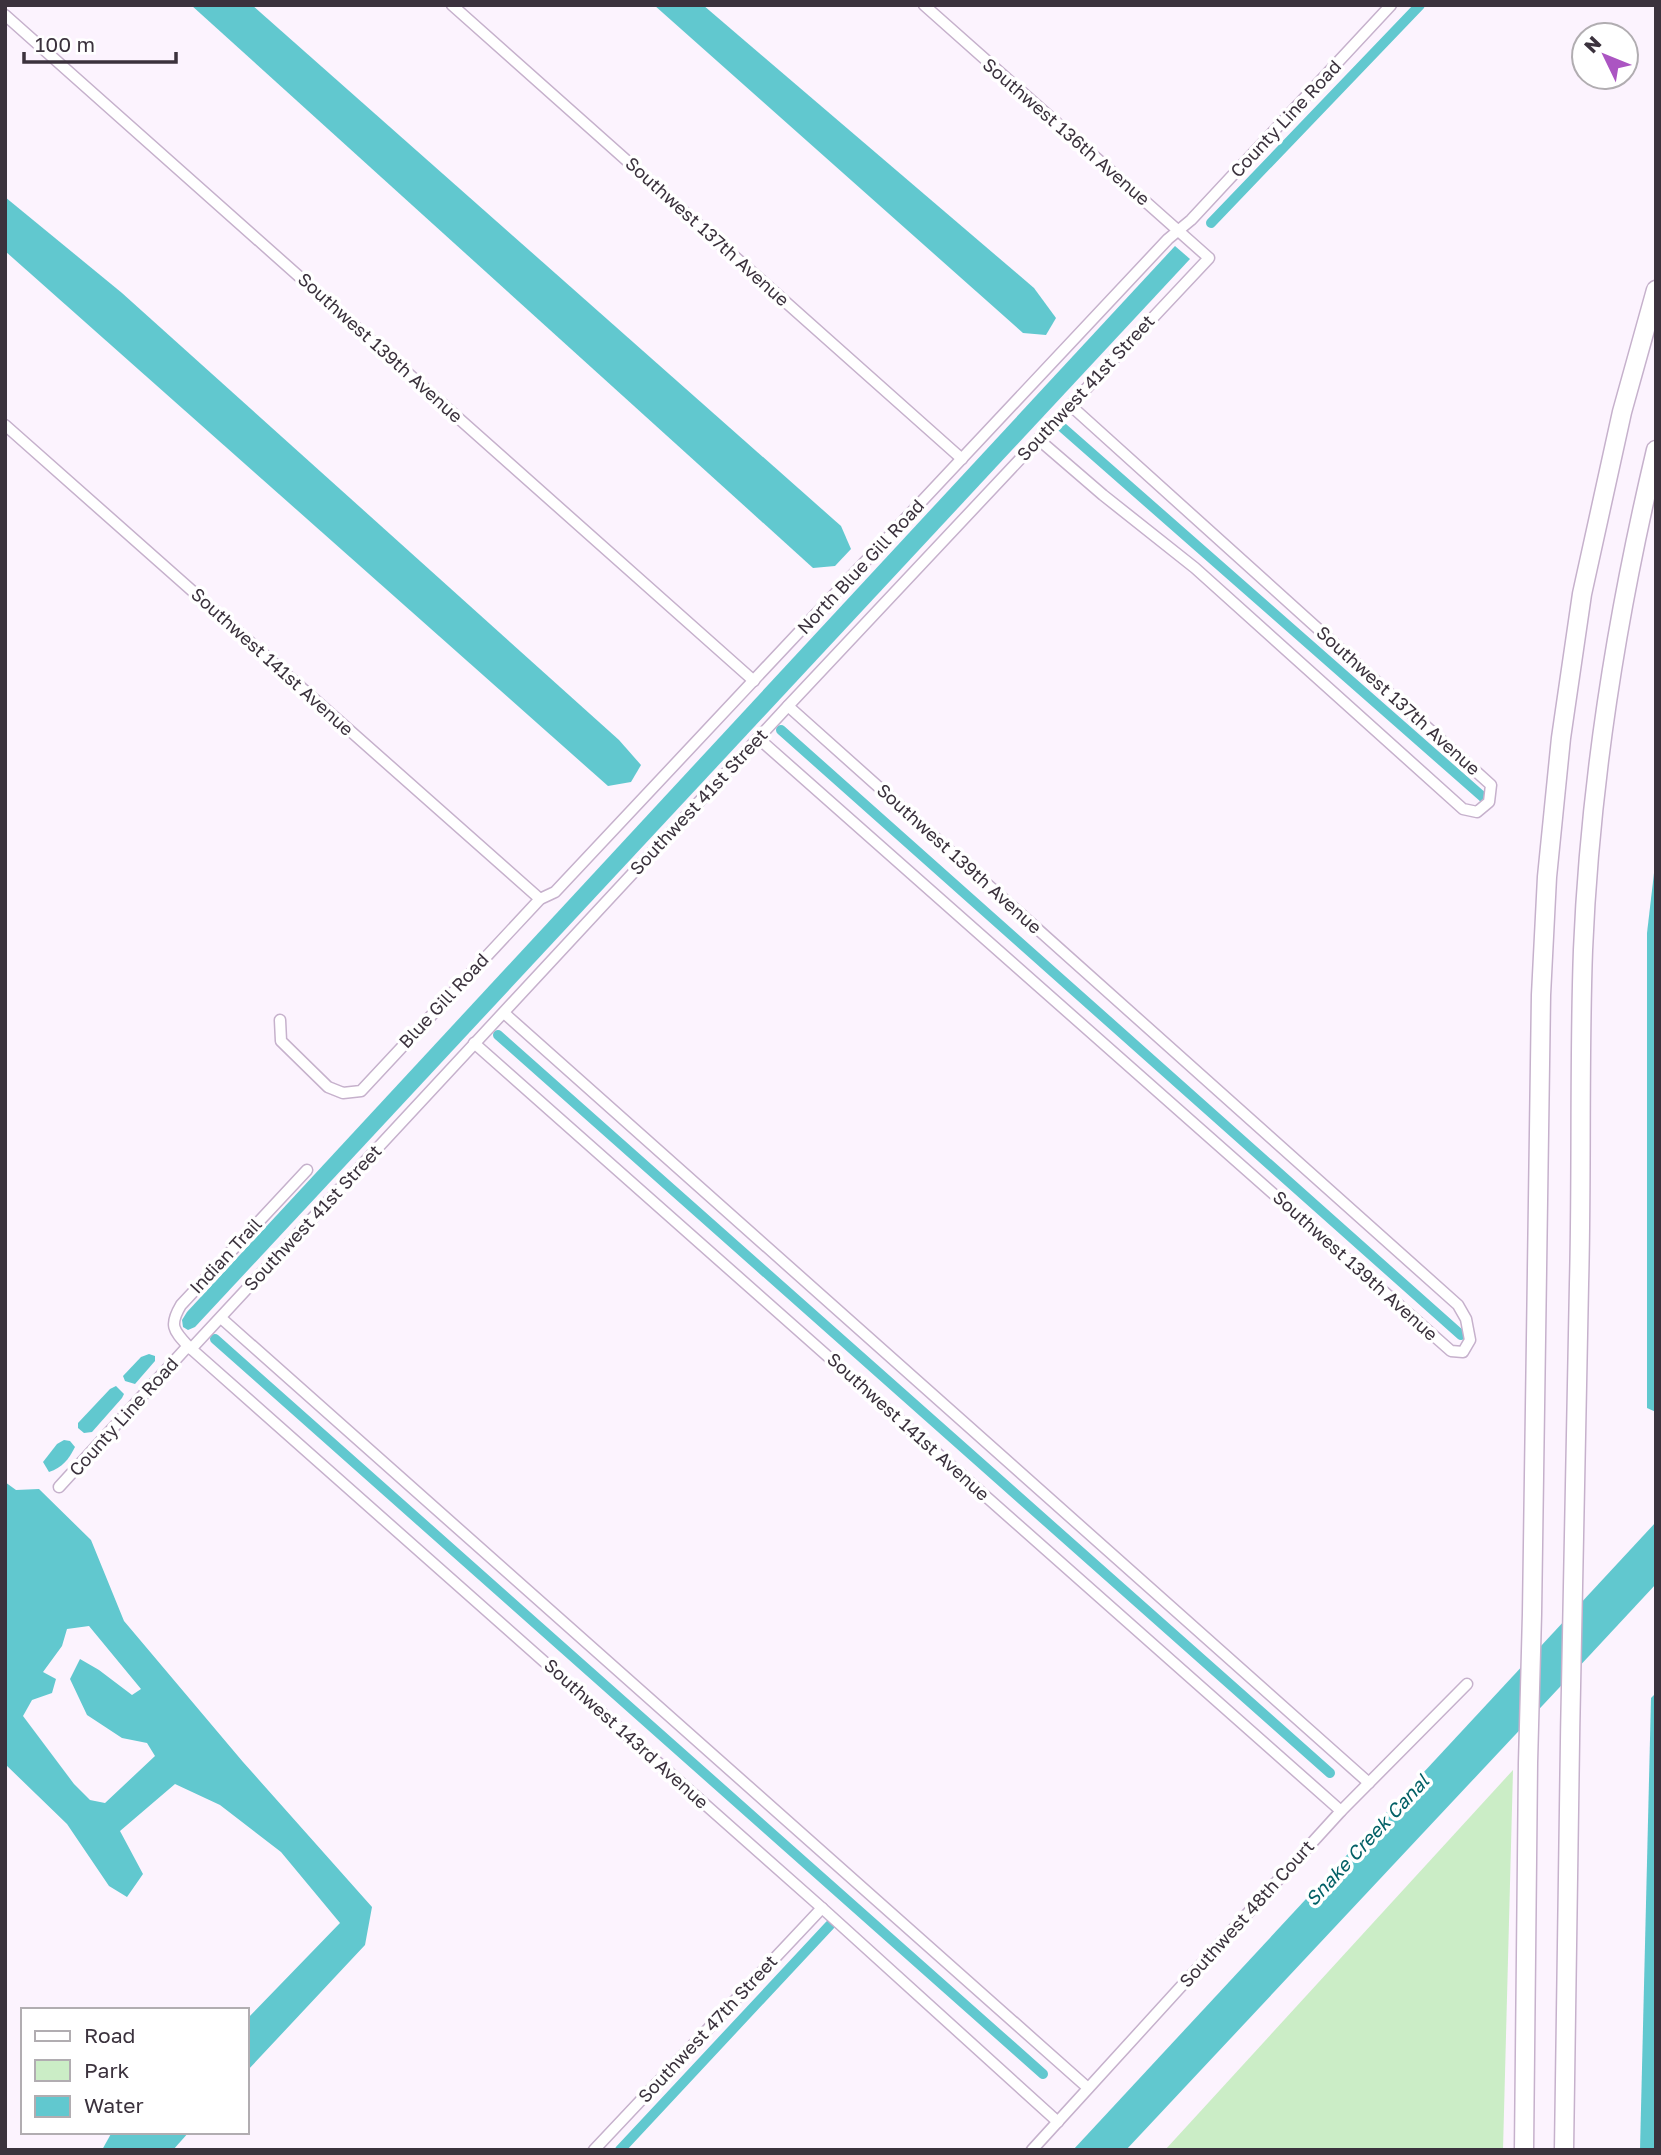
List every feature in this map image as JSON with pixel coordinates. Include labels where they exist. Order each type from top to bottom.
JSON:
[{"type":"highway","points":[[1524,2150],[1541,995],[1547,877],[1561,738],[1582,594],[1622,412],[1656,290]]},
{"type":"highway","points":[[1564,2150],[1572,1570],[1581,1211],[1583,949],[1607,692],[1632,550],[1656,450]]},
{"type":"street","name":"Southwest 137th Avenue","points":[[452,5],[961,459]]},
{"type":"street","name":"Southwest 136th Avenue","points":[[924,5],[1209,258]]},
{"type":"street","name":"County Line Road","points":[[1178,230],[1191,220],[1391,5]]},
{"type":"street","name":"Southwest 139th Avenue","points":[[5,16],[754,681]]},
{"type":"street","name":"North Blue Gill Road","points":[[540,899],[555,892],[1178,230]]},
{"type":"street","name":"Southwest 41st Street","points":[[190,1347],[221,1318],[758,738],[1209,258]]},
{"type":"street","name":"Southwest 137th Avenue","points":[[1038,439],[1195,568],[1463,809],[1478,812],[1489,802],[1491,785],[1070,405]]},
{"type":"street","name":"Southwest 141st Avenue","points":[[5,425],[540,899]]},
{"type":"street","name":"Southwest 139th Avenue","points":[[758,738],[1451,1352],[1463,1352],[1470,1339],[1466,1319],[1458,1305],[788,706]]},
{"type":"street","name":"Blue Gill Road","points":[[280,1020],[281,1041],[328,1087],[343,1093],[361,1091],[540,899]]},
{"type":"street","points":[[505,1013],[1369,1783]]},
{"type":"street","name":"Southwest 141st Avenue","points":[[474,1043],[1341,1811]]},
{"type":"street","name":"Indian Trail","points":[[190,1347],[176,1333],[173,1324],[174,1316],[181,1305],[307,1170]]},
{"type":"street","points":[[221,1318],[1088,2088]]},
{"type":"street","name":"County Line Road","points":[[60,1487],[190,1347]]},
{"type":"street","name":"Southwest 143rd Avenue","points":[[190,1347],[822,1908],[1058,2122]]},
{"type":"street","name":"Southwest 48th Court","points":[[1032,2150],[1341,1811],[1467,1684]]},
{"type":"street","name":"Southwest 47th Street","points":[[594,2150],[822,1908]]},
{"type":"green space","points":[[1513,1770],[1503,2150],[1165,2150]]},
{"type":"water","points":[[191,5],[252,5],[841,526],[851,549],[835,566],[813,568]]},
{"type":"water","points":[[654,5],[703,5],[1034,288],[1056,318],[1046,335],[1023,333]]},
{"type":"water","points":[[5,197],[122,293],[619,740],[641,765],[631,782],[608,786],[5,251]]},
{"type":"water","points":[[1175,246],[1190,259],[195,1327],[188,1330],[183,1327],[182,1320],[187,1312]]},
{"type":"water","points":[[1656,856],[1656,1412],[1647,1408],[1647,933]]},
{"type":"water","points":[[149,1354],[155,1356],[155,1361],[135,1384],[125,1381],[123,1376],[141,1357]]},
{"type":"water","points":[[116,1386],[124,1394],[122,1398],[92,1432],[84,1433],[78,1428],[78,1423]]},
{"type":"water","points":[[64,1440],[70,1441],[75,1447],[65,1462],[49,1472],[43,1462],[57,1444]]},
{"type":"water","points":[[5,1482],[16,1490],[39,1489],[91,1540],[124,1621],[243,1762],[372,1907],[365,1945],[248,2070],[248,2018],[340,1923],[281,1852],[220,1805],[175,1784],[120,1831],[143,1874],[127,1897],[109,1886],[67,1824],[5,1764]],"holes":[[[89,1626],[141,1689],[132,1695],[80,1659],[70,1679],[87,1715],[122,1738],[147,1743],[155,1756],[105,1803],[90,1800],[74,1784],[23,1716],[32,1700],[52,1693],[56,1679],[43,1672],[62,1646],[67,1629]]]},
{"type":"water","name":"Snake Creek Canal","points":[[1656,1522],[1656,1584],[1126,2150],[1073,2150]]},
{"type":"water","points":[[1656,1693],[1656,2150],[1640,2150],[1651,1698]]},
{"type":"water","points":[[111,2134],[187,2134],[173,2150],[102,2150]]},
{"type":"waterway","points":[[1211,223],[1420,5]]},
{"type":"waterway","points":[[1063,428],[1484,798]]},
{"type":"waterway","points":[[781,730],[1461,1335]]},
{"type":"waterway","points":[[498,1035],[1330,1773]]},
{"type":"waterway","points":[[215,1339],[1043,2074]]},
{"type":"waterway","points":[[620,2150],[830,1925]]}]
